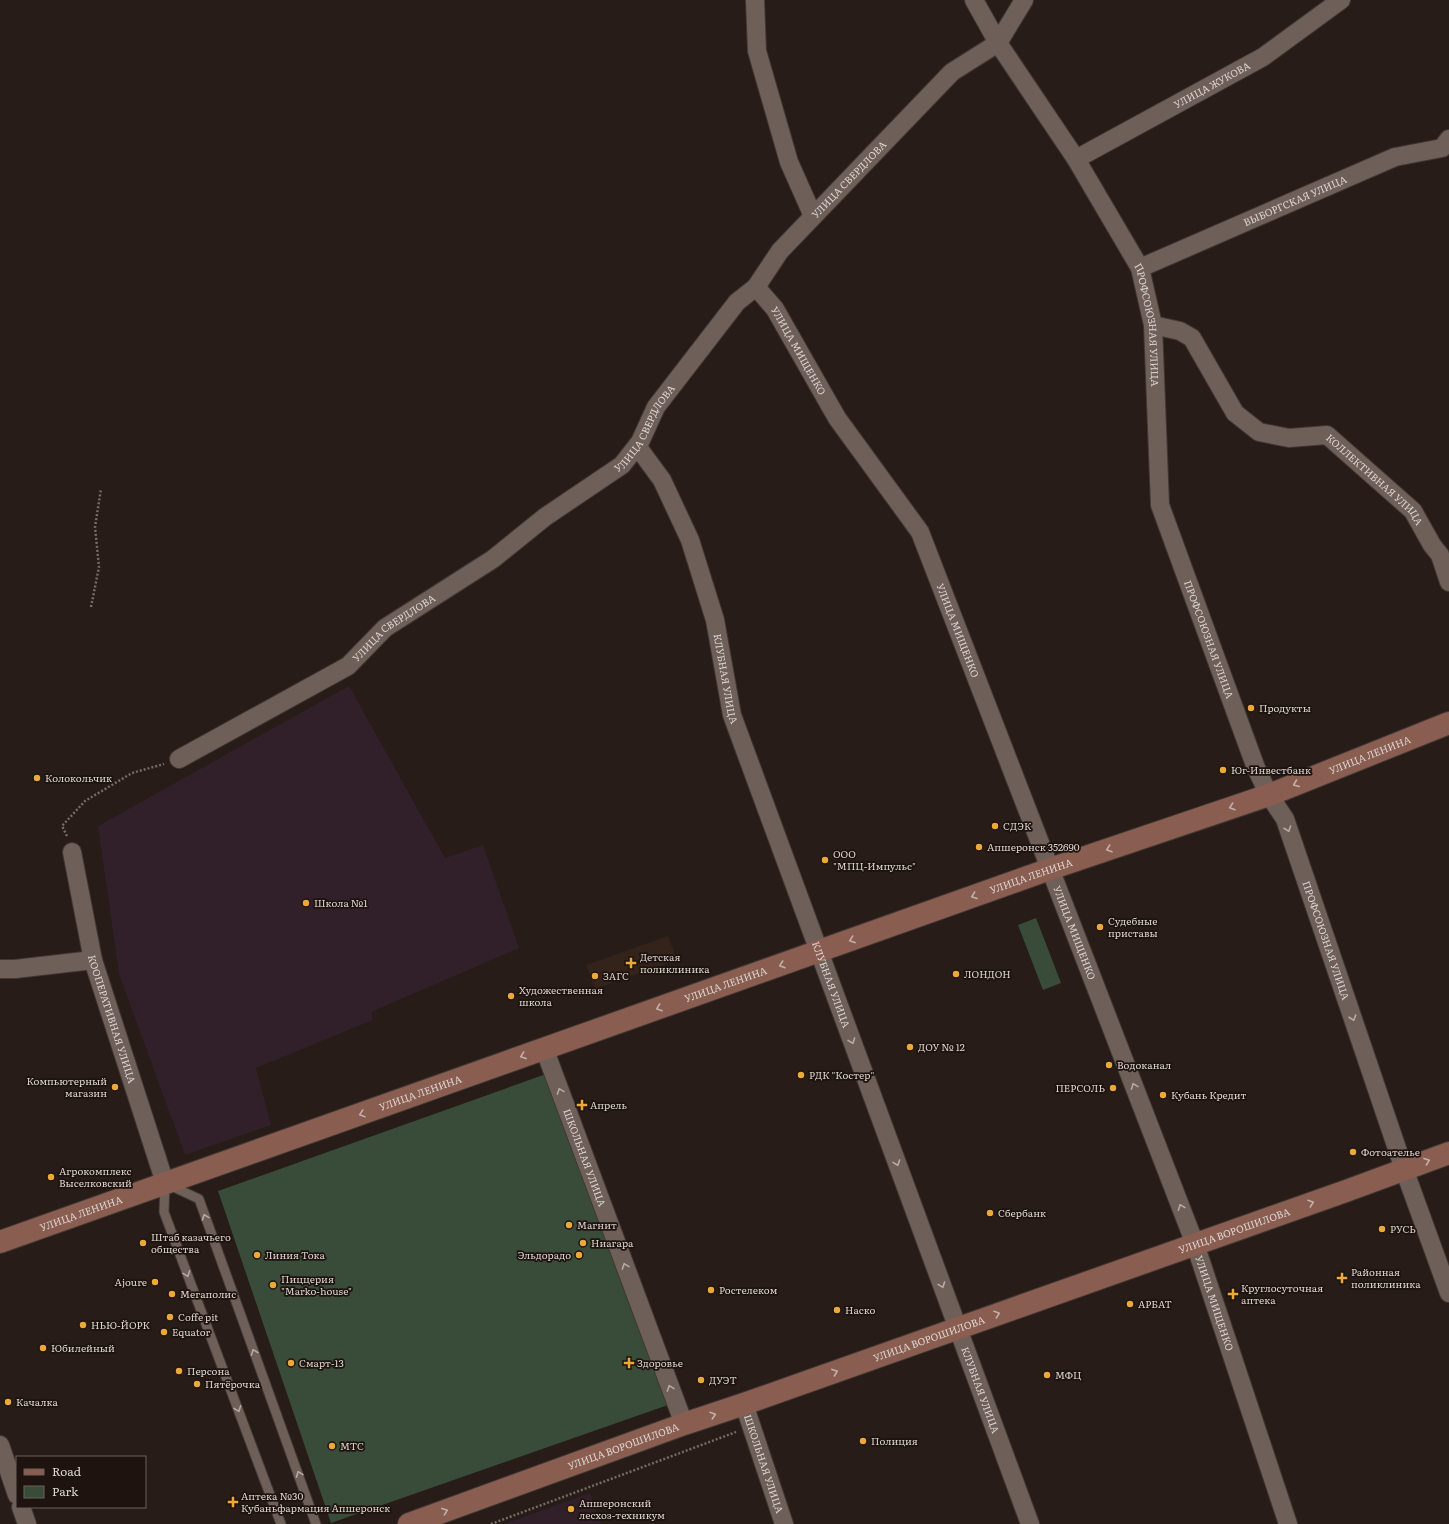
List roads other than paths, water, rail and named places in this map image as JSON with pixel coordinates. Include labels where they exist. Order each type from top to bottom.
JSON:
[{"type":"main road","name":"УЛИЦА ЛЕНИНА","points":[[0,1242],[1050,869],[1269,795],[1449,723]]},
{"type":"main road","name":"УЛИЦА ВОРОШИЛОВА","points":[[409,1524],[684,1424],[1449,1153]]},
{"type":"street","points":[[755,0],[757,51],[789,162],[813,216]]},
{"type":"street","name":"ПРОФСОЮЗНАЯ УЛИЦА","points":[[974,0],[998,44],[1076,160],[1140,268],[1153,325],[1160,505],[1256,768],[1269,795],[1285,819],[1404,1169],[1449,1293]]},
{"type":"street","name":"УЛИЦА СВЕРДЛОВА","points":[[179,759],[348,666],[384,628],[493,559],[545,516],[622,465],[640,442],[656,407],[737,302],[756,287],[780,251],[952,72],[998,44],[1024,0]]},
{"type":"street","name":"УЛИЦА ЖУКОВА","points":[[1076,160],[1263,57],[1341,0]]},
{"type":"street","name":"ВЫБОРГСКАЯ УЛИЦА","points":[[1140,268],[1395,157],[1442,148],[1449,139]]},
{"type":"street","name":"УЛИЦА МИЩЕНКО","points":[[756,287],[775,309],[837,418],[920,532],[1195,1244],[1288,1524]]},
{"type":"street","name":"КОЛЛЕКТИВНАЯ УЛИЦА","points":[[1153,325],[1180,331],[1192,338],[1235,413],[1259,432],[1289,438],[1327,435],[1413,511],[1432,545],[1444,552],[1449,582]]},
{"type":"street","name":"КЛУБНАЯ УЛИЦА","points":[[637,446],[662,480],[690,540],[715,620],[732,715],[1030,1524]]},
{"type":"street","name":"КООПЕРАТИВНАЯ УЛИЦА","points":[[72,852],[93,960],[165,1183]]},
{"type":"street","points":[[0,969],[16,969],[93,960]]},
{"type":"street","name":"ШКОЛЬНАЯ УЛИЦА","points":[[544,1048],[684,1424]]},
{"type":"street","name":"ШКОЛЬНАЯ УЛИЦА","points":[[744,1404],[784,1524]]},
{"type":"street","points":[[0,1445],[16,1491]]},
{"type":"street","points":[[21,1508],[27,1524]]},
{"type":"lane","name":"КООПЕРАТИВНАЯ УЛИЦА","points":[[165,1183],[164,1212],[281,1524]]},
{"type":"lane","points":[[165,1183],[199,1199],[316,1524]]},
{"type":"place","name":"Продукты","points":[[1251,708]]},
{"type":"place","name":"Юг-Инвестбанк","points":[[1223,770]]},
{"type":"place","name":"Колокольчик","points":[[37,778]]},
{"type":"place","name":"СДЭК","points":[[995,826]]},
{"type":"place","name":"Апшеронск 352690","points":[[979,847]]},
{"type":"place","name":"ООО \"МПЦ-Импульс\"","points":[[825,860]]},
{"type":"place","name":"Школа №1","points":[[306,903]]},
{"type":"place","name":"Судебные приставы","points":[[1100,927]]},
{"type":"place","name":"Детская поликлиника","points":[[631,963]]},
{"type":"place","name":"ЛОНДОН","points":[[956,974]]},
{"type":"place","name":"ЗАГС","points":[[595,976]]},
{"type":"place","name":"Художественная школа","points":[[511,996]]},
{"type":"place","name":"ДОУ № 12","points":[[910,1047]]},
{"type":"place","name":"Водоканал","points":[[1109,1065]]},
{"type":"place","name":"РДК \"Костер\"","points":[[801,1075]]},
{"type":"place","name":"Компьютерный магазин","points":[[115,1087]]},
{"type":"place","name":"ПЕРСОЛЬ","points":[[1113,1088]]},
{"type":"place","name":"Кубань Кредит","points":[[1163,1095]]},
{"type":"place","name":"Апрель","points":[[582,1105]]},
{"type":"place","name":"Фотоателье","points":[[1353,1152]]},
{"type":"place","name":"Агрокомплекс Выселковский","points":[[51,1177]]},
{"type":"place","name":"Сбербанк","points":[[990,1213]]},
{"type":"place","name":"Магнит","points":[[569,1225]]},
{"type":"place","name":"РУСЬ","points":[[1382,1229]]},
{"type":"place","name":"Штаб казачьего общества","points":[[143,1243]]},
{"type":"place","name":"Ниагара","points":[[583,1243]]},
{"type":"place","name":"Линия Тока","points":[[257,1255]]},
{"type":"place","name":"Эльдорадо","points":[[579,1255]]},
{"type":"place","name":"Районная поликлиника","points":[[1342,1278]]},
{"type":"place","name":"Ajoure","points":[[155,1282]]},
{"type":"place","name":"Пиццерия \"Marko-house\"","points":[[273,1285]]},
{"type":"place","name":"Ростелеком","points":[[711,1290]]},
{"type":"place","name":"Мегаполис","points":[[172,1294]]},
{"type":"place","name":"Круглосуточная аптека","points":[[1233,1294]]},
{"type":"place","name":"АРБАТ","points":[[1130,1304]]},
{"type":"place","name":"Наско","points":[[837,1310]]},
{"type":"place","name":"Coffe pit","points":[[170,1317]]},
{"type":"place","name":"НЬЮ-ЙОРК","points":[[83,1325]]},
{"type":"place","name":"Equator","points":[[164,1332]]},
{"type":"place","name":"Юбилейный","points":[[43,1348]]},
{"type":"place","name":"Смарт-13","points":[[291,1363]]},
{"type":"place","name":"Здоровье","points":[[629,1363]]},
{"type":"place","name":"Персона","points":[[179,1371]]},
{"type":"place","name":"МФЦ","points":[[1047,1375]]},
{"type":"place","name":"ДУЭТ","points":[[701,1380]]},
{"type":"place","name":"Пятёрочка","points":[[197,1384]]},
{"type":"place","name":"Качалка","points":[[8,1402]]},
{"type":"place","name":"Полиция","points":[[863,1441]]},
{"type":"place","name":"МТС","points":[[332,1446]]},
{"type":"place","name":"Аптека №30 Кубаньфармация Апшеронск","points":[[233,1502]]},
{"type":"place","name":"Апшеронский лесхоз-техникум","points":[[571,1509]]}]
